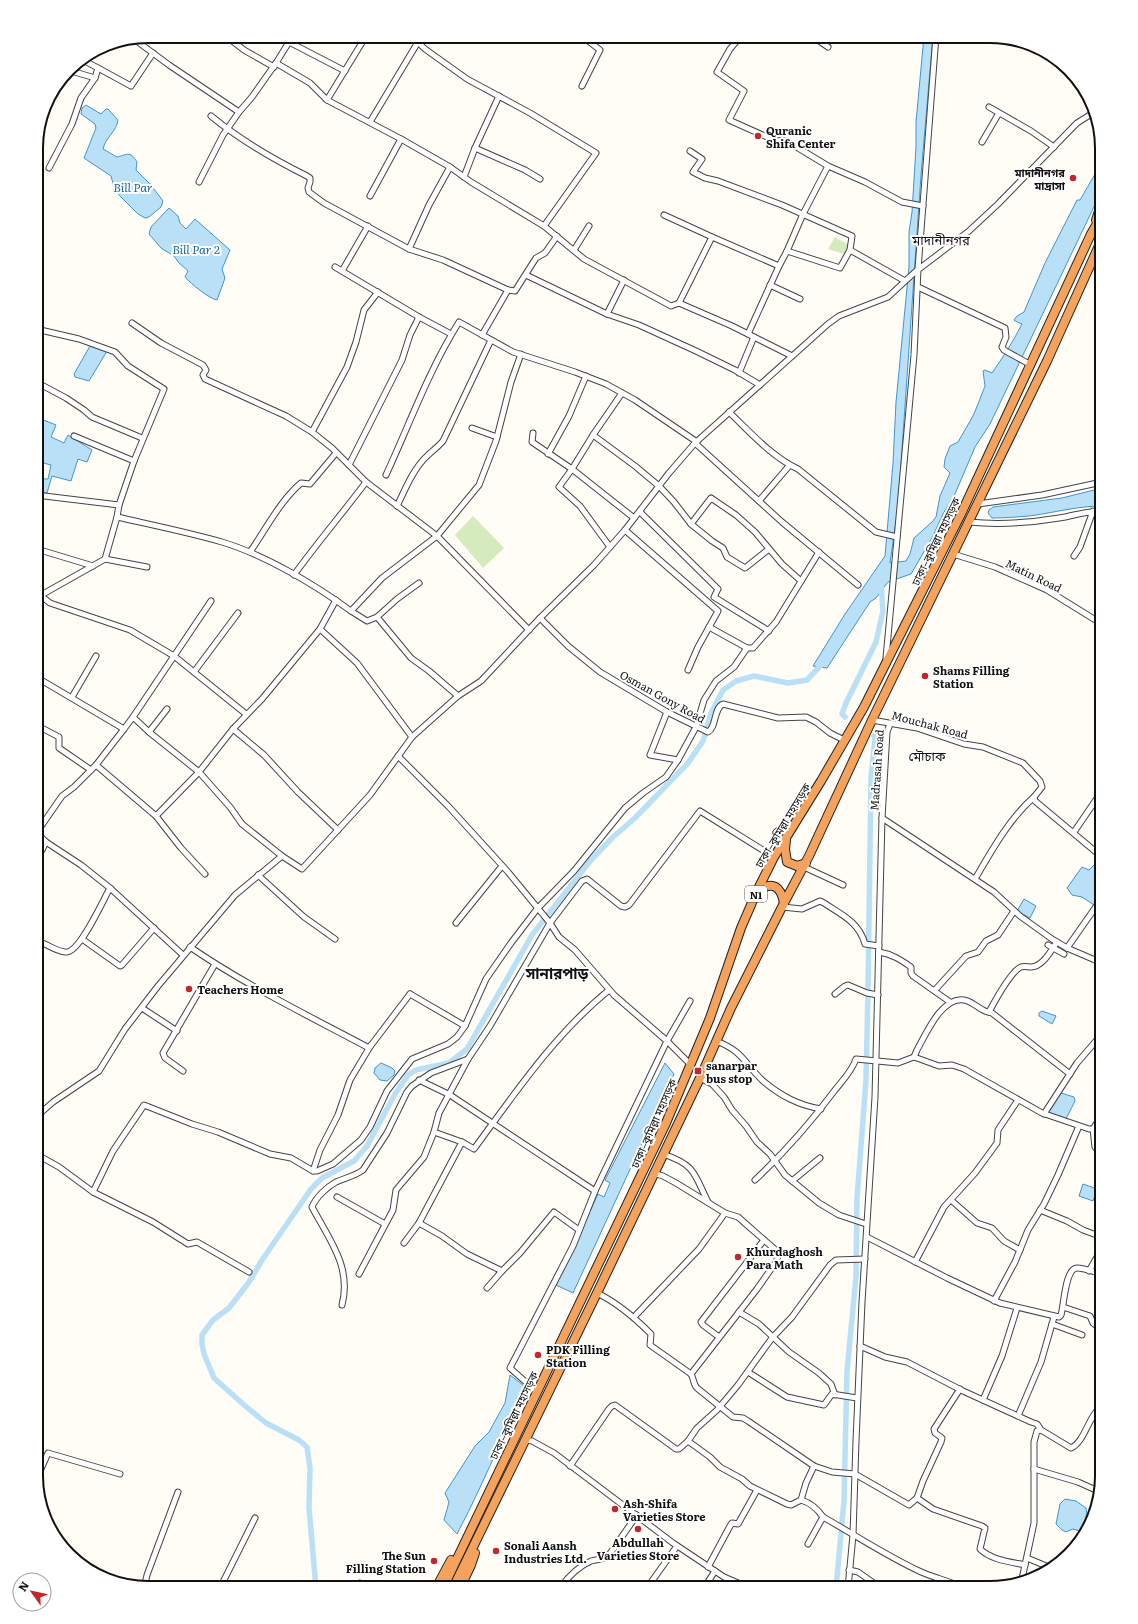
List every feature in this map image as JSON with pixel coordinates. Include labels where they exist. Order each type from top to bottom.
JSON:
[{"type":"highway","points":[[1091,234],[1095,222]]},
{"type":"highway","name":"ঢাকা–কুমিল্লা মহাসড়ক","points":[[445,1581],[666,1124],[710,1018],[741,928],[757,891],[774,857],[821,781],[864,707],[961,514],[1027,363],[1095,227]]},
{"type":"highway","name":"ঢাকা–কুমিল্লা মহাসড়ক","points":[[457,1581],[700,1078],[755,959],[805,865],[872,720],[1047,361],[1095,255]]},
{"type":"highway","points":[[787,837],[785,850],[787,862],[797,866],[805,865]]},
{"type":"highway","points":[[757,891],[767,885],[776,887],[779,890],[783,905]]},
{"type":"highway","points":[[439,1581],[445,1569],[467,1536]]},
{"type":"highway","points":[[463,1581],[471,1565],[478,1538]]},
{"type":"street","points":[[235,43],[244,50],[310,83],[327,100],[370,122],[450,167],[544,226],[584,259],[671,306],[679,303],[712,237]]},
{"type":"street","points":[[198,182],[239,112],[275,65],[288,43]]},
{"type":"street","points":[[291,43],[345,71]]},
{"type":"street","points":[[327,100],[362,43]]},
{"type":"street","points":[[370,122],[417,43]]},
{"type":"street","points":[[419,43],[467,79],[530,112],[596,153],[544,226]]},
{"type":"street","points":[[582,86],[600,50],[591,43]]},
{"type":"street","points":[[735,43],[717,72],[744,92],[729,120],[776,141],[785,140],[828,166],[865,182],[902,202],[923,206]]},
{"type":"street","points":[[822,43],[828,47]]},
{"type":"street","points":[[885,665],[897,552],[896,537],[908,432],[918,287],[917,271],[935,43]]},
{"type":"street","points":[[140,44],[239,112]]},
{"type":"street","points":[[89,62],[131,86],[153,53]]},
{"type":"street","points":[[49,168],[72,124],[81,98],[95,78],[98,68]]},
{"type":"street","points":[[76,72],[95,78]]},
{"type":"street","points":[[464,177],[475,148],[500,96]]},
{"type":"street","points":[[989,107],[1036,134],[1054,147]]},
{"type":"street","points":[[982,142],[999,113]]},
{"type":"street","points":[[133,717],[149,732],[199,772],[230,807],[242,824],[282,856],[302,869],[370,795],[412,737],[458,696],[480,681],[540,618],[594,565],[625,530],[659,486],[696,443],[814,336],[840,316],[888,297],[917,271],[969,231],[998,204],[1077,123],[1089,115]]},
{"type":"street","points":[[211,116],[277,161],[310,178],[308,188],[311,194],[408,250],[443,260],[508,290],[515,292],[536,258],[545,253],[557,236]]},
{"type":"street","points":[[370,196],[401,139]]},
{"type":"street","points":[[475,148],[524,170],[540,179]]},
{"type":"street","points":[[690,151],[702,159],[693,172],[704,178],[718,181],[802,214],[852,236],[850,250],[840,268],[787,251]]},
{"type":"street","points":[[748,334],[787,251],[802,214],[828,166]]},
{"type":"street","points":[[408,250],[429,205],[450,167]]},
{"type":"street","points":[[664,215],[779,266]]},
{"type":"street","points":[[342,271],[368,226]]},
{"type":"street","points":[[574,250],[589,226]]},
{"type":"street","points":[[850,250],[906,280]]},
{"type":"street","points":[[335,267],[419,317],[451,334]]},
{"type":"street","points":[[526,275],[607,314],[639,325],[696,351],[760,385]]},
{"type":"street","points":[[607,314],[624,280]]},
{"type":"street","points":[[770,285],[800,299]]},
{"type":"street","points":[[918,287],[1005,328],[1006,337],[1002,347],[1004,350],[1027,363]]},
{"type":"street","points":[[482,335],[508,290]]},
{"type":"street","points":[[312,432],[346,367],[356,342],[364,310],[378,292]]},
{"type":"street","points":[[679,303],[732,326],[792,356]]},
{"type":"street","points":[[349,465],[402,360],[410,335],[419,317]]},
{"type":"street","points":[[386,475],[430,374],[458,322],[513,352],[586,376],[622,393],[696,443],[759,501],[858,585]]},
{"type":"street","points":[[132,323],[161,343],[203,365],[206,370],[203,375],[205,378],[286,416],[312,432],[336,452],[366,482],[437,536],[529,630]]},
{"type":"street","points":[[43,331],[74,338],[115,352],[128,366],[164,388],[142,438],[134,461],[119,505],[105,559]]},
{"type":"street","points":[[739,373],[754,337]]},
{"type":"street","points":[[397,506],[415,472],[427,456],[443,441],[491,340]]},
{"type":"street","points":[[351,611],[382,578],[437,536],[479,485],[497,437],[511,382],[521,354]]},
{"type":"street","points":[[548,454],[569,416],[586,376]]},
{"type":"street","points":[[43,386],[66,398],[92,417],[142,438]]},
{"type":"street","points":[[610,547],[580,506],[559,487],[572,469],[592,435],[622,393]]},
{"type":"street","points":[[729,412],[755,438],[789,466],[804,474],[876,532],[896,537]]},
{"type":"street","points":[[472,428],[497,437]]},
{"type":"street","points":[[533,433],[532,442],[572,469],[634,518]]},
{"type":"street","points":[[592,435],[635,466],[659,486],[691,524],[723,548],[727,557],[745,568],[769,548]]},
{"type":"street","points":[[74,436],[134,461]]},
{"type":"street","points":[[250,552],[296,488],[301,483],[310,484],[336,452]]},
{"type":"street","points":[[759,501],[789,466]]},
{"type":"street","points":[[294,575],[319,540],[366,482]]},
{"type":"street","points":[[978,504],[1042,495],[1095,484]]},
{"type":"street","points":[[43,496],[119,505]]},
{"type":"street","points":[[691,524],[712,498],[736,515],[755,532],[782,564],[801,581]]},
{"type":"street","points":[[969,522],[995,525],[1043,520],[1093,511]]},
{"type":"street","points":[[1074,556],[1080,547],[1093,511]]},
{"type":"street","points":[[640,512],[718,589],[714,597],[769,631]]},
{"type":"street","points":[[117,516],[222,542],[250,552],[294,575],[336,600],[367,621],[377,617],[397,599],[419,583]]},
{"type":"street","points":[[625,530],[718,611],[688,670]]},
{"type":"street","points":[[43,551],[93,566]]},
{"type":"street","points":[[709,627],[748,648],[753,648],[769,631],[819,552]]},
{"type":"street","name":"Matin Road","points":[[953,554],[995,567],[1047,590],[1095,620]]},
{"type":"street","points":[[43,594],[105,559],[147,567]]},
{"type":"street","points":[[43,600],[130,630],[174,656],[246,714]]},
{"type":"street","points":[[156,816],[199,772],[233,729],[262,699],[320,629],[336,600]]},
{"type":"street","points":[[43,822],[62,796],[74,787],[96,765],[133,717],[211,601]]},
{"type":"street","points":[[194,672],[238,613]]},
{"type":"street","points":[[377,617],[411,658],[429,671],[458,696]]},
{"type":"street","name":"Osman Gony Road","points":[[540,618],[568,646],[600,672],[667,712],[708,732],[711,730],[719,707],[723,704],[778,718],[806,717],[816,722],[830,733],[844,740]]},
{"type":"street","points":[[320,629],[357,663],[412,737]]},
{"type":"street","points":[[92,1192],[114,1151],[144,1105],[192,1124],[218,1132],[270,1154],[291,1158],[313,1171],[317,1171],[333,1164],[361,1140],[370,1127],[387,1091],[412,1059],[448,1044],[457,1038],[465,1026],[486,980],[511,943],[537,909],[574,871],[625,808],[666,777],[678,760],[696,727],[704,700],[716,681],[734,667],[748,648]]},
{"type":"street","points":[[72,697],[96,656]]},
{"type":"street","points":[[43,681],[124,728]]},
{"type":"street","points":[[149,732],[167,709]]},
{"type":"street","points":[[667,712],[650,755],[678,760]]},
{"type":"street","name":"Mouchak Road","points":[[872,720],[917,728],[964,744],[983,747],[1023,763],[1040,781],[1042,787],[1034,797]]},
{"type":"street","name":"Madrasah Road","points":[[848,1581],[853,1535],[852,1474],[856,1399],[867,1237],[866,1224],[869,1209],[874,1060],[873,994],[879,952],[882,818],[887,732],[890,724]]},
{"type":"street","points":[[43,729],[58,737],[58,748],[91,770]]},
{"type":"street","points":[[233,729],[264,755],[298,792],[338,830]]},
{"type":"street","points":[[398,756],[444,801],[502,866],[550,923],[559,937],[575,950],[624,1006],[667,1041],[691,1065]]},
{"type":"street","points":[[96,765],[156,816],[205,874]]},
{"type":"street","points":[[974,879],[1000,837],[1034,797],[1035,801],[1042,808],[1095,850]]},
{"type":"street","points":[[1074,832],[1095,801]]},
{"type":"street","points":[[359,1274],[384,1224],[393,1210],[396,1190],[424,1157],[434,1132],[439,1113],[468,1059],[490,1026],[550,923],[582,881],[587,879],[621,906],[625,907],[629,905],[700,811],[774,857]]},
{"type":"street","points":[[882,818],[994,892],[1014,911],[1057,942],[1095,960]]},
{"type":"street","points":[[43,839],[81,864],[110,888],[183,955]]},
{"type":"street","points":[[43,848],[46,842]]},
{"type":"street","points":[[43,1110],[99,1071],[125,1029],[183,955],[235,895],[282,856]]},
{"type":"street","points":[[805,865],[843,885]]},
{"type":"street","points":[[456,923],[502,866]]},
{"type":"street","points":[[258,875],[304,917],[334,938]]},
{"type":"street","points":[[43,943],[66,953],[76,947],[82,939],[110,888]]},
{"type":"street","points":[[783,905],[802,909],[820,901],[856,925],[862,933],[865,944],[879,946]]},
{"type":"street","points":[[1067,948],[1095,908]]},
{"type":"street","points":[[935,990],[966,956],[978,952],[986,941],[998,935],[1014,911]]},
{"type":"street","points":[[82,939],[120,966],[154,928]]},
{"type":"street","points":[[989,1012],[1005,985],[1019,968],[1024,966],[1032,967],[1042,963],[1050,947],[1057,942]]},
{"type":"street","points":[[190,947],[215,964],[291,1008],[369,1048]]},
{"type":"street","points":[[1050,947],[1064,954]]},
{"type":"street","points":[[879,952],[890,954],[911,967],[911,973],[913,976],[950,1002]]},
{"type":"street","points":[[184,1071],[163,1056],[163,1053],[215,964]]},
{"type":"street","points":[[834,994],[848,985],[873,994]]},
{"type":"street","points":[[434,1132],[462,1142],[474,1149],[555,1042],[591,1004],[609,990]]},
{"type":"street","points":[[313,1171],[320,1150],[338,1116],[350,1080],[369,1048],[410,994],[465,1026]]},
{"type":"street","points":[[914,1057],[941,1010],[950,1002],[963,1000],[989,1012],[1070,1074]]},
{"type":"street","points":[[536,1391],[510,1368],[579,1230],[667,1041],[690,1001]]},
{"type":"street","points":[[142,1008],[177,1031]]},
{"type":"street","points":[[716,1042],[733,1049],[740,1054],[763,1081],[785,1096],[801,1105],[821,1109]]},
{"type":"street","points":[[1044,1114],[1070,1074],[1095,1043]]},
{"type":"street","points":[[755,1180],[775,1161],[821,1109],[854,1066],[856,1059],[898,1063],[914,1057],[938,1066],[958,1066],[1044,1114],[1093,1129]]},
{"type":"street","points":[[342,1305],[345,1292],[345,1278],[329,1235],[312,1207],[320,1195],[335,1182],[357,1174],[363,1170],[387,1133],[407,1092],[419,1080],[431,1073],[468,1059]]},
{"type":"street","points":[[700,1078],[712,1084],[724,1096],[732,1110],[757,1142],[770,1154],[779,1169],[792,1181],[819,1203],[832,1211],[866,1224]]},
{"type":"street","points":[[419,1080],[450,1095],[596,1191]]},
{"type":"street","points":[[915,1262],[938,1217],[997,1144],[998,1130],[1018,1100]]},
{"type":"street","points":[[994,1300],[1011,1271],[1028,1230],[1058,1175],[1080,1126]]},
{"type":"street","points":[[1095,1126],[1093,1129],[1095,1147]]},
{"type":"street","points":[[404,1243],[419,1223],[462,1142]]},
{"type":"street","points":[[663,1154],[686,1164],[693,1170],[708,1202]]},
{"type":"street","points":[[43,1158],[59,1167],[92,1192],[153,1222],[188,1244],[197,1242],[249,1272]]},
{"type":"street","points":[[792,1181],[820,1158]]},
{"type":"street","points":[[653,1173],[663,1176],[725,1213],[738,1217],[779,1252],[779,1256],[762,1284],[691,1374]]},
{"type":"street","points":[[337,1197],[384,1224]]},
{"type":"street","points":[[951,1200],[977,1223],[992,1228],[1004,1241],[1020,1250]]},
{"type":"street","points":[[1040,1210],[1095,1234]]},
{"type":"street","points":[[487,1288],[520,1253],[554,1212],[579,1230]]},
{"type":"street","points":[[634,1317],[699,1249],[725,1213]]},
{"type":"street","points":[[419,1223],[467,1254],[502,1272]]},
{"type":"street","points":[[867,1237],[994,1300],[1017,1308],[1059,1318],[1063,1307],[1068,1278],[1072,1270],[1076,1268],[1095,1272]]},
{"type":"street","points":[[719,1337],[701,1322],[764,1240]]},
{"type":"street","points":[[570,1466],[612,1406],[615,1405],[676,1449],[679,1449],[688,1441],[697,1428],[720,1407],[748,1372],[772,1338],[792,1317],[830,1264],[836,1260],[865,1259]]},
{"type":"street","points":[[1089,1271],[1095,1260]]},
{"type":"street","points":[[597,1293],[634,1317],[650,1334],[650,1345],[691,1374],[697,1388],[733,1417],[744,1418],[814,1466],[836,1473],[852,1474],[909,1505],[917,1498],[941,1442],[942,1438],[935,1433],[934,1429],[960,1389]]},
{"type":"street","points":[[1063,1307],[1090,1316],[1095,1325]]},
{"type":"street","points":[[983,1400],[1004,1352],[1017,1308]]},
{"type":"street","points":[[739,1312],[759,1324],[772,1338],[801,1362],[819,1373],[830,1384],[835,1395]]},
{"type":"street","points":[[1018,1416],[1041,1362],[1054,1316]]},
{"type":"street","points":[[1052,1324],[1082,1334]]},
{"type":"street","points":[[860,1346],[885,1357],[907,1362],[960,1389],[1036,1424],[1041,1430],[1071,1448],[1082,1436],[1095,1414]]},
{"type":"street","points":[[748,1372],[783,1395],[792,1398],[824,1404],[832,1394],[856,1399]]},
{"type":"street","points":[[1023,1575],[1034,1523],[1034,1442],[1037,1432],[1041,1430]]},
{"type":"street","points":[[525,1440],[532,1441],[543,1446],[637,1515],[658,1533],[715,1571],[733,1581]]},
{"type":"street","points":[[688,1441],[710,1457],[720,1467],[757,1490],[790,1505],[801,1500],[806,1483],[814,1466]]},
{"type":"street","points":[[43,1464],[48,1453],[120,1474]]},
{"type":"street","points":[[1034,1469],[1078,1482],[1094,1489]]},
{"type":"street","points":[[708,1566],[730,1526],[732,1523],[738,1524],[757,1490]]},
{"type":"street","points":[[146,1581],[178,1492]]},
{"type":"street","points":[[917,1498],[933,1508],[985,1528],[980,1549],[982,1552],[1001,1560],[1025,1565]]},
{"type":"street","points":[[801,1500],[817,1508],[823,1517],[848,1530],[853,1535],[919,1571],[944,1581]]},
{"type":"street","points":[[566,1581],[576,1570],[588,1562],[603,1560],[609,1555],[637,1515]]},
{"type":"street","points":[[808,1544],[823,1517]]},
{"type":"street","points":[[224,1581],[255,1518]]},
{"type":"street","points":[[652,1581],[677,1546]]},
{"type":"street","points":[[1027,1558],[1045,1565]]},
{"type":"street","points":[[849,1570],[858,1572],[871,1581]]},
{"type":"street","points":[[709,1581],[715,1571]]},
{"type":"green space","points":[[835,237],[849,245],[844,254],[828,249]]},
{"type":"green space","points":[[473,516],[504,548],[483,568],[455,535]]},
{"type":"water","points":[[923,43],[932,43],[921,175],[898,507],[890,563],[906,561],[910,554],[914,538],[936,517],[940,496],[950,473],[944,467],[945,459],[950,446],[958,442],[973,416],[985,386],[983,371],[985,370],[992,373],[1015,337],[1022,324],[1014,320],[1017,316],[1024,312],[1045,263],[1077,200],[1080,200],[1095,174],[1095,205],[990,424],[975,447],[955,494],[911,574],[888,582],[876,598],[870,602],[827,668],[813,666],[845,614],[885,556],[893,463],[896,402],[909,267],[909,232],[912,212],[916,122]]},
{"type":"water","name":"Bill Par","points":[[86,105],[101,114],[108,109],[118,120],[116,128],[106,141],[103,149],[117,157],[128,154],[137,162],[136,170],[151,185],[163,201],[161,207],[149,217],[145,218],[138,214],[115,191],[111,176],[84,158],[96,128],[95,124],[81,114],[82,108]]},
{"type":"water","name":"Bill Par 2","points":[[169,208],[178,216],[180,223],[186,229],[195,219],[230,250],[222,269],[225,278],[217,300],[205,294],[188,280],[185,277],[188,271],[174,256],[161,248],[149,234],[151,227]]},
{"type":"water","points":[[90,346],[107,351],[89,381],[75,377],[74,374]]},
{"type":"water","points":[[43,420],[56,425],[51,437],[64,443],[68,435],[92,450],[87,462],[78,459],[71,481],[52,476],[47,493],[43,492],[43,479],[48,479],[51,465],[43,463]]},
{"type":"water","points":[[1095,490],[1095,506],[1029,516],[992,518],[988,513],[993,507],[1062,498]]},
{"type":"water","points":[[1095,864],[1094,905],[1082,897],[1072,895],[1067,888],[1082,867],[1089,870]]},
{"type":"water","points":[[1024,899],[1036,906],[1030,918],[1017,911]]},
{"type":"water","points":[[1042,1011],[1056,1016],[1052,1024],[1039,1016],[1039,1013]]},
{"type":"water","points":[[381,1063],[395,1071],[394,1075],[387,1081],[380,1080],[374,1073],[375,1068]]},
{"type":"water","points":[[665,1063],[674,1074],[573,1293],[556,1285],[598,1194],[604,1197],[610,1183],[605,1180]]},
{"type":"water","points":[[1061,1093],[1074,1097],[1075,1101],[1065,1119],[1051,1115],[1048,1112]]},
{"type":"water","points":[[1083,1184],[1095,1188],[1093,1201],[1079,1196]]},
{"type":"water","points":[[510,1375],[528,1389],[457,1534],[444,1520],[449,1502],[445,1493],[475,1446],[489,1432],[505,1403]]},
{"type":"water","points":[[1065,1499],[1076,1501],[1086,1508],[1086,1517],[1079,1531],[1073,1529],[1066,1532],[1056,1524],[1060,1504]]},
{"type":"waterway","points":[[845,717],[842,714],[846,703],[876,642],[883,611],[881,584]]},
{"type":"waterway","points":[[315,1581],[309,1508],[310,1468],[307,1447],[299,1440],[266,1423],[214,1378],[204,1354],[202,1335],[213,1320],[229,1308],[249,1282],[262,1260],[311,1189],[322,1178],[354,1161],[367,1146],[395,1094],[408,1075],[416,1070],[449,1063],[467,1049],[532,935],[591,860],[613,837],[635,818],[688,763],[703,741],[711,713],[723,690],[736,681],[754,676],[788,683],[807,680],[823,663]]},
{"type":"waterway","points":[[837,1581],[844,1501],[847,1371],[856,1277],[857,1198],[866,1080],[871,777],[875,739],[874,736]]},
{"type":"place","name":"Quranic Shifa Center","points":[[758,136]]},
{"type":"place","name":"মাদানীনগর মাদ্রাসা","points":[[1073,178]]},
{"type":"place","name":"Shams Filling Station","points":[[925,676]]},
{"type":"place","name":"Teachers Home","points":[[189,989]]},
{"type":"place","name":"sanarpar bus stop","points":[[698,1071]]},
{"type":"place","name":"Khurdaghosh Para Math","points":[[738,1257]]},
{"type":"place","name":"PDK Filling Station","points":[[538,1355]]},
{"type":"place","name":"Ash-Shifa Varieties Store","points":[[615,1509]]},
{"type":"place","name":"Abdullah Varieties Store","points":[[638,1529]]},
{"type":"place","name":"Sonali Aansh Industries Ltd.","points":[[496,1551]]},
{"type":"place","name":"The Sun Filling Station","points":[[434,1561]]},
{"type":"district","name":"মাদানীনগর","points":[[941,239]]},
{"type":"district","name":"মৌচাক","points":[[927,755]]},
{"type":"district","name":"সানারপাড়","points":[[557,972]]}]
